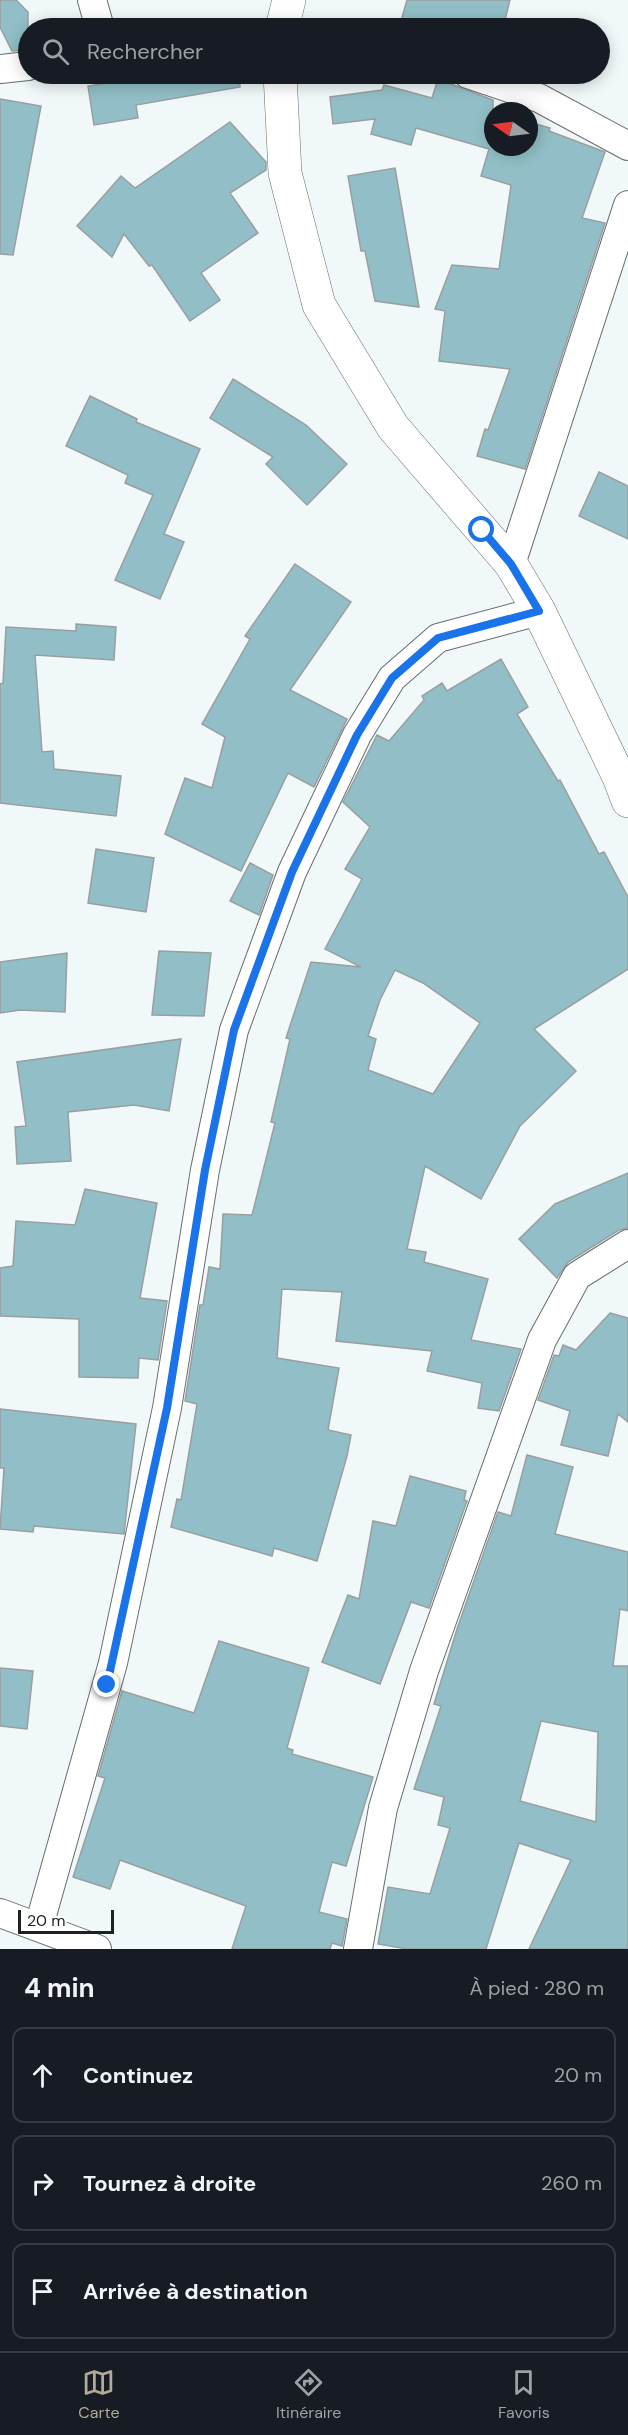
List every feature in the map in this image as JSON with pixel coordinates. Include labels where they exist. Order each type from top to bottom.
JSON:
[{"type":"street","points":[[93,0],[98,18]]},
{"type":"street","points":[[284,18],[289,0]]},
{"type":"street","points":[[0,69],[18,67]]},
{"type":"street","points":[[281,84],[285,173],[319,305],[393,427],[511,564],[539,611],[619,777],[628,801]]},
{"type":"street","points":[[497,84],[538,98],[628,146]]},
{"type":"street","points":[[511,564],[628,205]]},
{"type":"street","points":[[39,1926],[115,1652],[167,1408],[205,1170],[234,1030],[292,872],[357,735],[392,678],[438,638],[539,611]]},
{"type":"street","points":[[358,1949],[383,1808],[424,1671],[542,1340],[577,1276],[628,1244]]},
{"type":"street","points":[[0,1913],[97,1949]]},
{"type":"building","points":[[0,0],[16,0],[28,12],[28,18],[18,18],[18,51],[12,51],[0,27]]},
{"type":"building","points":[[407,0],[510,0],[506,18],[402,18]]},
{"type":"building","points":[[100,84],[240,84],[240,87],[136,105],[138,118],[94,125],[88,86]]},
{"type":"building","points":[[436,84],[451,84],[493,100],[493,102],[484,102],[484,148],[416,128],[411,145],[371,134],[375,119],[333,124],[330,97],[382,90],[384,85],[432,98]]},
{"type":"building","points":[[0,99],[41,106],[13,255],[0,254]]},
{"type":"building","points":[[230,122],[266,162],[266,170],[230,193],[258,233],[201,273],[220,300],[190,321],[152,265],[149,266],[124,234],[112,257],[77,226],[121,176],[135,188]]},
{"type":"building","points":[[538,125],[605,152],[582,218],[605,223],[525,469],[477,456],[485,429],[488,430],[510,369],[439,361],[445,311],[435,309],[452,265],[499,269],[511,185],[481,176],[487,156],[538,156]]},
{"type":"building","points":[[395,168],[419,307],[375,301],[365,251],[361,251],[348,176]]},
{"type":"building","points":[[233,379],[306,425],[347,464],[307,505],[266,464],[273,457],[210,418]]},
{"type":"building","points":[[90,396],[137,419],[136,422],[200,449],[164,534],[184,542],[160,599],[115,580],[153,495],[125,483],[128,475],[66,446]]},
{"type":"building","points":[[599,472],[628,486],[628,539],[579,516]]},
{"type":"building","points":[[295,564],[351,602],[290,690],[347,719],[314,787],[288,773],[241,871],[165,834],[185,778],[212,788],[225,737],[202,724],[250,639],[245,636]]},
{"type":"building","points":[[76,624],[116,627],[114,660],[35,655],[42,752],[53,751],[54,769],[121,776],[116,816],[0,803],[0,684],[3,683],[6,627],[76,631]]},
{"type":"building","points":[[501,659],[528,707],[517,714],[558,781],[560,780],[599,854],[604,852],[628,897],[628,969],[534,1029],[576,1071],[520,1126],[481,1199],[425,1166],[407,1249],[426,1252],[424,1262],[488,1279],[471,1340],[521,1349],[499,1411],[478,1408],[482,1383],[427,1371],[432,1351],[336,1341],[342,1292],[282,1289],[277,1358],[339,1368],[328,1430],[351,1435],[317,1561],[274,1548],[272,1556],[171,1527],[177,1499],[181,1500],[197,1404],[185,1401],[200,1305],[203,1305],[209,1267],[220,1269],[223,1214],[252,1215],[275,1123],[271,1122],[290,1039],[286,1038],[311,962],[361,967],[325,949],[362,879],[345,869],[370,827],[343,802],[377,735],[389,741],[424,700],[422,696],[442,683],[447,691]],"holes":[[[395,970],[423,983],[480,1023],[433,1094],[368,1070],[376,1039],[368,1036],[380,1000]]]},
{"type":"building","points":[[96,849],[154,858],[146,912],[88,903]]},
{"type":"building","points":[[250,863],[273,875],[259,915],[230,901]]},
{"type":"building","points":[[159,951],[211,953],[204,1016],[152,1015]]},
{"type":"building","points":[[67,953],[65,1012],[20,1010],[0,1013],[0,962]]},
{"type":"building","points":[[181,1039],[169,1111],[134,1105],[68,1112],[71,1161],[17,1164],[15,1127],[26,1126],[17,1062]]},
{"type":"building","points":[[628,1173],[628,1228],[619,1230],[568,1262],[557,1278],[519,1239],[555,1204]]},
{"type":"building","points":[[85,1189],[157,1203],[140,1298],[167,1301],[158,1360],[139,1358],[138,1378],[79,1377],[79,1319],[0,1316],[0,1268],[13,1266],[16,1221],[75,1225]]},
{"type":"building","points":[[610,1313],[628,1318],[628,1422],[618,1414],[608,1456],[561,1445],[570,1411],[538,1400],[554,1355],[559,1356],[563,1345],[576,1350]]},
{"type":"building","points":[[0,1409],[136,1424],[124,1534],[34,1526],[33,1532],[0,1529],[4,1468],[0,1468]]},
{"type":"building","points":[[527,1455],[573,1467],[555,1534],[628,1552],[628,1611],[620,1609],[613,1666],[628,1666],[628,1949],[529,1949],[571,1860],[519,1843],[486,1949],[407,1949],[378,1944],[388,1887],[430,1894],[450,1828],[438,1825],[444,1797],[414,1789],[441,1706],[434,1704],[457,1629],[498,1512],[511,1516]],"holes":[[[541,1721],[598,1732],[596,1822],[520,1801]]]},
{"type":"building","points":[[410,1476],[466,1491],[464,1500],[467,1501],[429,1608],[411,1602],[380,1684],[322,1662],[348,1595],[359,1599],[373,1521],[396,1526]]},
{"type":"building","points":[[219,1641],[309,1668],[287,1748],[293,1750],[292,1754],[373,1777],[346,1866],[332,1862],[319,1912],[347,1919],[342,1946],[332,1943],[330,1949],[232,1949],[246,1906],[120,1860],[110,1889],[73,1877],[105,1778],[98,1776],[122,1691],[194,1713]]},
{"type":"building","points":[[0,1668],[33,1671],[27,1729],[0,1726]]},
{"type":"route","points":[[107,1685],[167,1408],[205,1170],[234,1030],[292,872],[357,735],[392,678],[438,638],[539,611],[511,564],[482,530]]}]
